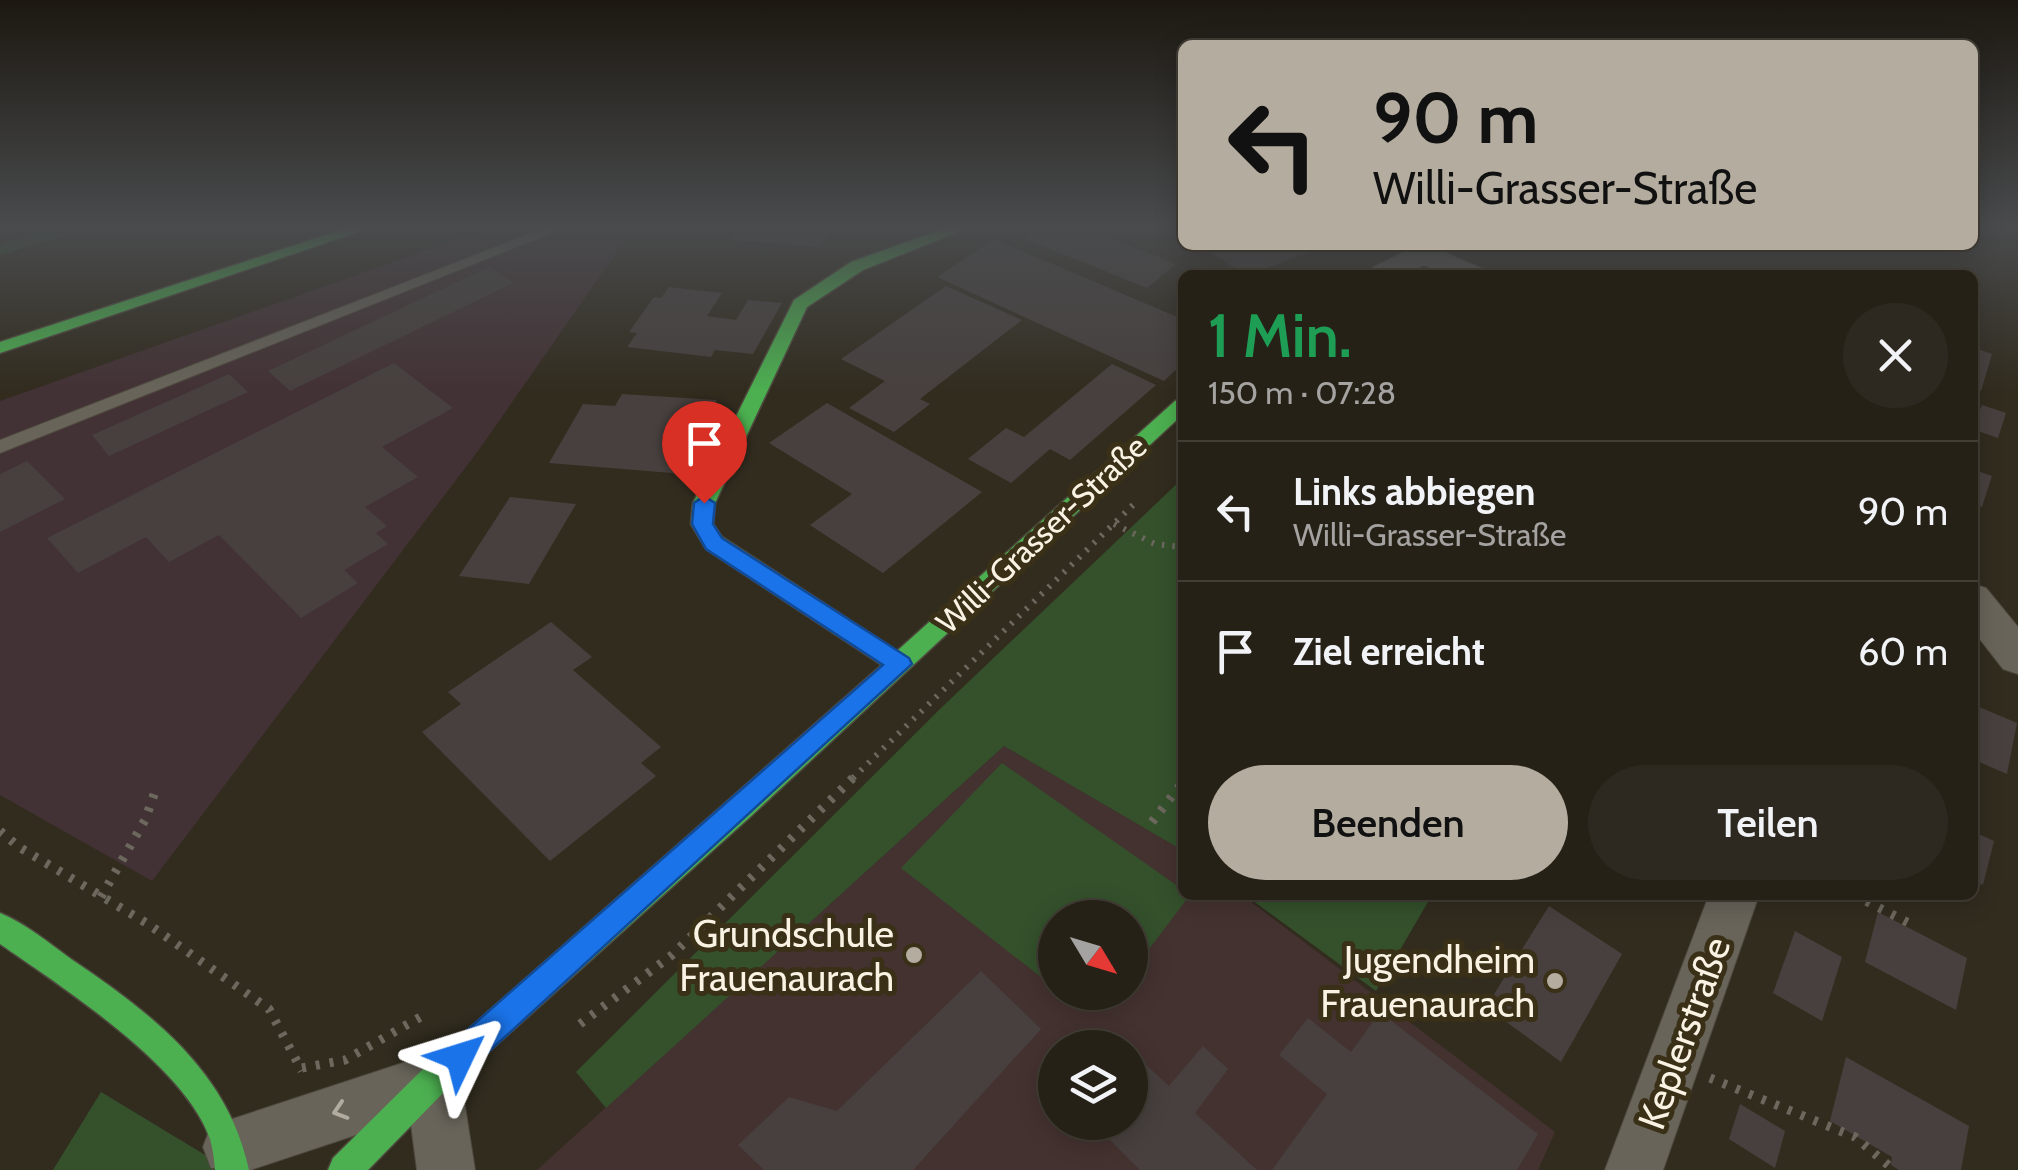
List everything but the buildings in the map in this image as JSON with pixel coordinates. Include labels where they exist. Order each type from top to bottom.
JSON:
[{"type":"main road","points":[[0,348],[203,281]]},
{"type":"main road","points":[[828,281],[800,304],[704,503],[702,524],[714,544],[900,664]]},
{"type":"main road","name":"Willi-Grasser-Straße","points":[[344,1170],[433,1081],[900,664],[1178,409]]},
{"type":"main road","points":[[0,927],[95,994],[192,1076],[232,1158]]},
{"type":"street","points":[[1979,617],[2018,657]]},
{"type":"street","name":"Keplerstraße","points":[[1634,1170],[1732,900]]},
{"type":"street","points":[[433,1081],[446,1170]]},
{"type":"street","name":"Willi-Grasser-Straße","points":[[232,1158],[308,1122],[433,1081]]},
{"type":"lane","points":[[0,446],[423,281]]},
{"type":"path","points":[[1114,524],[1154,544],[1178,547]]},
{"type":"path","points":[[1152,822],[1178,789]]},
{"type":"path","points":[[101,897],[145,820],[156,790]]},
{"type":"path","points":[[0,831],[18,847],[148,924],[269,1009],[302,1068],[308,1122]]},
{"type":"path","points":[[1864,900],[1909,923]]},
{"type":"path","points":[[1675,1056],[1720,1083],[1832,1126],[1884,1158],[1894,1170]]},
{"type":"shaded area","points":[[341,281],[597,281],[478,451],[152,881],[0,795],[0,401]]},
{"type":"shaded area","name":"Grundschule Frauenaurach","points":[[1004,746],[1178,848],[1178,900],[1249,900],[1555,1132],[1538,1170],[537,1170]]},
{"type":"green space","points":[[1178,483],[1178,848],[1004,746],[606,1108],[576,1072],[940,709]]},
{"type":"green space","points":[[1002,763],[1178,886],[1178,900],[1186,900],[1148,950],[1148,900],[1038,900],[1038,975],[901,868]]},
{"type":"green space","points":[[1252,900],[1429,900],[1376,991]]},
{"type":"green space","points":[[101,1092],[230,1170],[53,1170]]},
{"type":"traffic: fast","points":[[0,348],[203,281]]},
{"type":"traffic: fast","points":[[835,281],[800,304],[704,503],[702,524],[714,543],[900,665]]},
{"type":"traffic: fast","points":[[345,1170],[433,1081],[741,809],[1178,409]]},
{"type":"traffic: fast","points":[[0,927],[105,1001],[177,1065],[206,1099],[225,1134],[232,1170]]},
{"type":"place","name":"Grundschule Frauenaurach","points":[[914,955]]},
{"type":"place","name":"Jugendheim Frauenaurach","points":[[1555,981]]},
{"type":"route","points":[[460,1057],[900,664],[714,544],[702,524],[704,503]]}]
